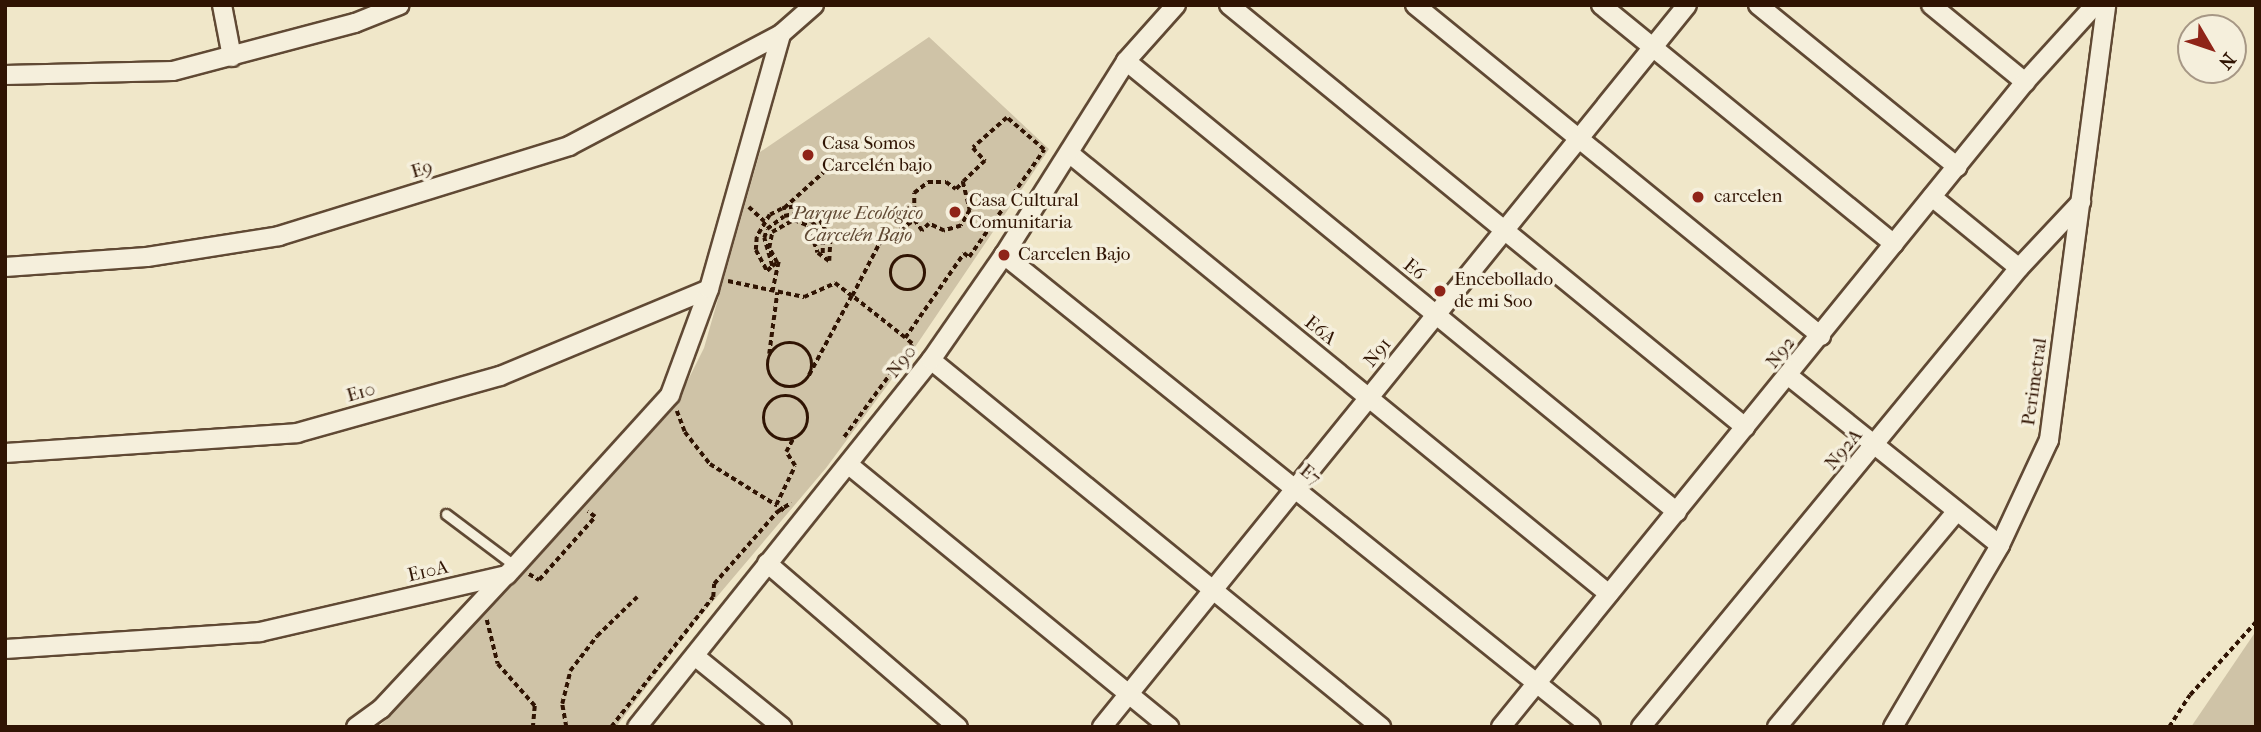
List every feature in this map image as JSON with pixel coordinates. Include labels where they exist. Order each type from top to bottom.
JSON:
[{"type":"street","points":[[222,5],[232,57]]},
{"type":"street","points":[[5,75],[173,71],[355,23],[400,5]]},
{"type":"street","name":"E9","points":[[5,267],[147,257],[279,236],[569,146],[781,34],[814,5]]},
{"type":"street","name":"N90","points":[[637,727],[696,657],[931,360],[1004,255],[1126,61],[1176,5]]},
{"type":"street","points":[[1229,5],[1745,427]]},
{"type":"street","points":[[1415,5],[1821,336]]},
{"type":"street","points":[[1601,5],[1894,244]]},
{"type":"street","name":"N91","points":[[1102,727],[1580,141],[1687,5]]},
{"type":"street","points":[[1758,5],[1956,167]]},
{"type":"street","points":[[1931,5],[2025,82]]},
{"type":"street","name":"N92","points":[[1502,727],[1745,427],[1790,377],[2025,82],[2095,5]]},
{"type":"street","name":"Perimetral","points":[[1892,727],[2000,545],[2049,440],[2106,5]]},
{"type":"street","points":[[356,727],[381,709],[511,571],[670,395],[709,289],[781,34]]},
{"type":"street","name":"E6","points":[[1126,61],[1677,512]]},
{"type":"street","name":"E6A","points":[[1069,153],[1609,594]]},
{"type":"street","points":[[1932,197],[2019,268]]},
{"type":"street","name":"N92A","points":[[1641,727],[2019,268],[2081,202]]},
{"type":"street","name":"E7","points":[[1004,255],[1535,686],[1591,727]]},
{"type":"street","name":"E10","points":[[5,453],[297,433],[500,376],[709,289]]},
{"type":"street","points":[[931,360],[1381,727]]},
{"type":"street","points":[[1790,377],[2000,545]]},
{"type":"street","points":[[849,465],[1169,727]]},
{"type":"street","points":[[1777,727],[1956,512]]},
{"type":"street","points":[[767,564],[957,727]]},
{"type":"street","name":"E10A","points":[[5,649],[260,632],[511,571]]},
{"type":"street","points":[[696,657],[782,727]]},
{"type":"lane","points":[[446,514],[511,571]]},
{"type":"path","points":[[905,338],[1044,150],[1007,118],[974,148],[985,161],[963,182],[956,189],[937,181],[920,187],[911,202],[914,220],[922,231],[929,224],[944,232],[961,226],[970,210],[963,182]]},
{"type":"path","points":[[782,209],[794,207],[818,217],[830,239],[829,261],[823,257],[823,240],[813,222],[804,216],[784,216],[767,229],[764,238],[772,266],[767,271],[756,250],[765,221],[827,169]]},
{"type":"path","points":[[748,206],[765,221]]},
{"type":"path","points":[[779,260],[768,361],[771,376],[782,386],[797,386],[809,376],[879,244],[914,220]]},
{"type":"path","points":[[905,256],[918,260],[925,271],[921,284],[910,290],[897,287],[890,276],[894,263],[905,256]]},
{"type":"path","points":[[726,280],[804,297],[835,283],[912,344],[840,443]]},
{"type":"path","points":[[768,361],[775,348],[797,344],[809,354],[809,376]]},
{"type":"path","points":[[776,505],[795,466],[786,452],[793,439],[805,429],[807,414],[800,401],[778,397],[764,414],[766,429],[778,439],[793,439]]},
{"type":"path","points":[[677,411],[685,432],[710,464],[785,511]]},
{"type":"path","points":[[611,727],[713,597],[714,584],[777,512],[785,511],[800,492]]},
{"type":"path","points":[[566,727],[562,704],[570,671],[597,636],[637,597]]},
{"type":"path","points":[[487,618],[498,664],[535,706],[533,727]]},
{"type":"path","points":[[2169,727],[2190,695],[2256,622]]},
{"type":"green space","name":"Parque Ecológico Carcelén Bajo","points":[[929,37],[1049,149],[909,356],[826,468],[699,618],[616,727],[379,727],[674,408],[704,348],[760,152]]},
{"type":"green space","points":[[2256,631],[2256,727],[2191,727]]},
{"type":"place","name":"Casa Somos Carcelén bajo","points":[[808,155]]},
{"type":"place","name":"carcelen","points":[[1698,197]]},
{"type":"place","name":"Casa Cultural Comunitaria","points":[[955,212]]},
{"type":"place","name":"Carcelen Bajo","points":[[1004,255]]},
{"type":"place","name":"Encebollado de mi Soo","points":[[1440,291]]}]
